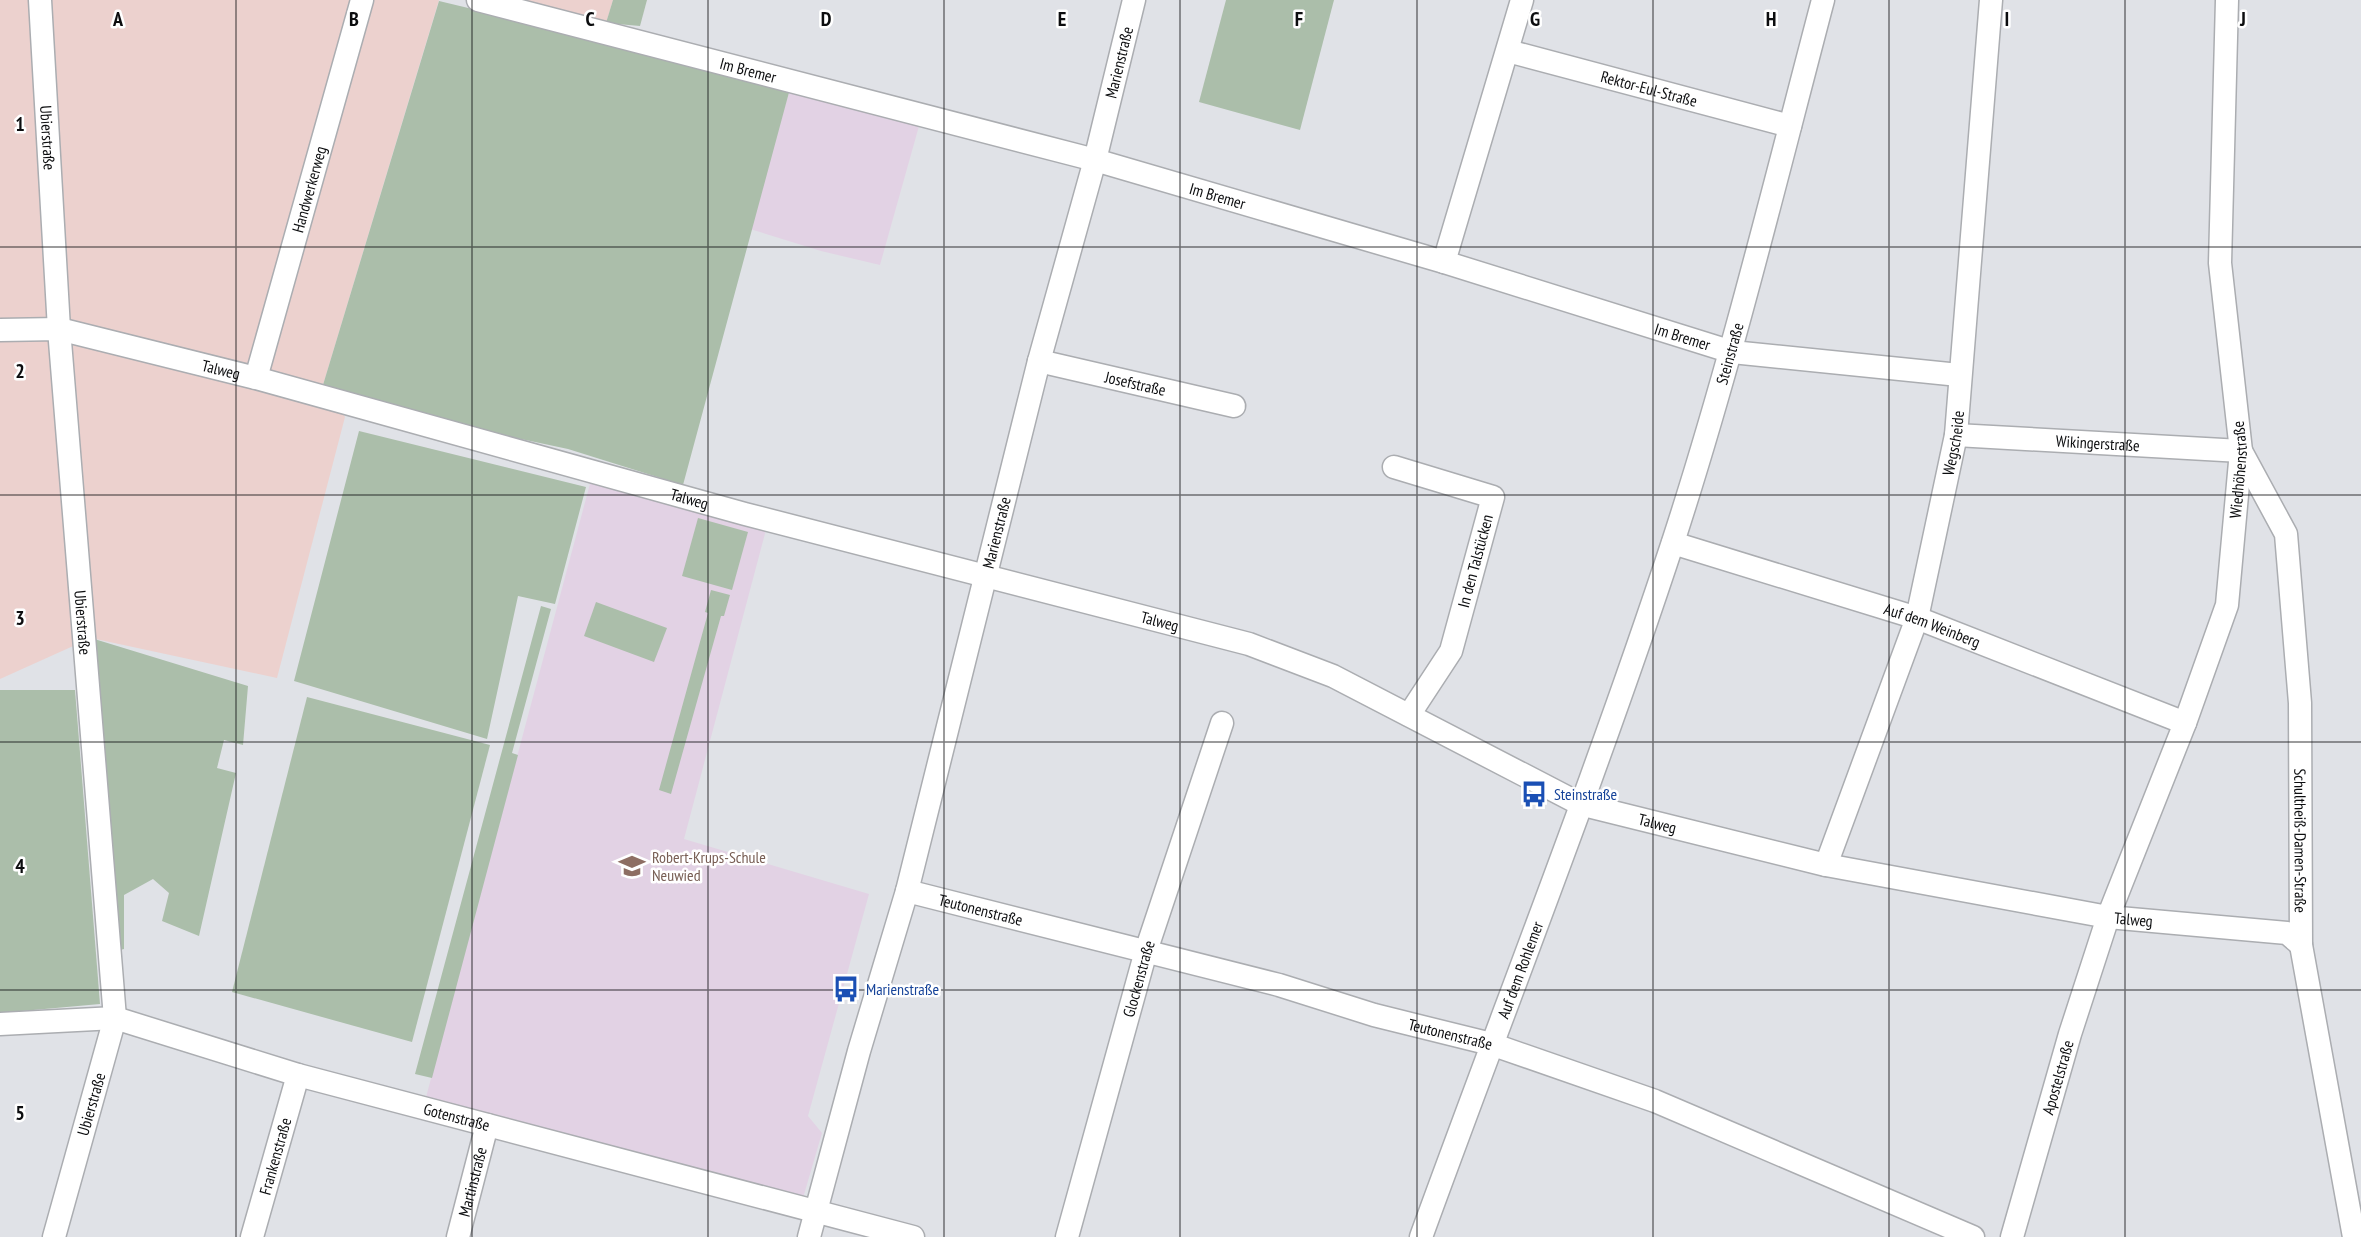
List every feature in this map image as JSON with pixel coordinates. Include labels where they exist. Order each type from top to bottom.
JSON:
[{"type":"street","name":"Ubierstraße","points":[[40,0],[59,329],[115,1018],[54,1237]]},
{"type":"street","name":"Handwerkerweg","points":[[256,378],[362,0]]},
{"type":"street","name":"Im Bremer","points":[[478,0],[1095,159],[1444,262],[1732,352],[1959,375]]},
{"type":"street","name":"Marienstraße","points":[[809,1237],[907,891],[1038,361],[1095,159],[1134,0]]},
{"type":"street","points":[[1444,262],[1508,51],[1521,0]]},
{"type":"street","name":"Steinstraße","points":[[1580,804],[1672,543],[1732,352],[1823,0]]},
{"type":"street","name":"Wegscheide","points":[[1826,865],[1917,618],[1956,435],[1959,375],[1991,0]]},
{"type":"street","name":"Wiedhöhenstraße","points":[[2108,917],[2185,723],[2227,604],[2241,451],[2220,263],[2227,0]]},
{"type":"street","name":"Rektor-Eul-Straße","points":[[1508,51],[1790,126]]},
{"type":"street","name":"Talweg","points":[[0,330],[59,329],[256,378],[984,577],[1249,645],[1333,676],[1580,804],[1826,865],[2108,917],[2287,933],[2301,945]]},
{"type":"street","name":"Josefstraße","points":[[1038,361],[1234,406]]},
{"type":"street","name":"Wikingerstraße","points":[[1956,435],[2241,451]]},
{"type":"street","name":"Schultheiß-Damen-Straße","points":[[2241,451],[2286,534],[2300,702],[2301,945],[2354,1237]]},
{"type":"street","name":"In den Talstücken","points":[[1394,467],[1493,497],[1451,651],[1409,715]]},
{"type":"street","name":"Auf dem Weinberg","points":[[1672,543],[1917,618],[2185,723]]},
{"type":"street","name":"Glockenstraße","points":[[1067,1237],[1146,951],[1222,723]]},
{"type":"street","name":"Auf dem Rohlemer","points":[[1420,1237],[1580,804]]},
{"type":"street","name":"Teutonenstraße","points":[[907,891],[1279,985],[1374,1015],[1491,1044],[1655,1101],[1973,1237]]},
{"type":"street","name":"Apostelstraße","points":[[2012,1237],[2070,1034],[2108,917]]},
{"type":"street","name":"Gotenstraße","points":[[0,1024],[115,1018],[298,1075],[913,1237]]},
{"type":"street","name":"Frankenstraße","points":[[252,1237],[298,1075]]},
{"type":"street","name":"Martinstraße","points":[[458,1237],[487,1125]]},
{"type":"shaded area","points":[[0,0],[439,0],[323,385],[345,417],[277,678],[91,638],[0,679]]},
{"type":"shaded area","points":[[514,0],[613,0],[606,23]]},
{"type":"shaded area","points":[[791,85],[919,126],[880,265],[821,251],[750,229]]},
{"type":"shaded area","name":"Robert-Krups-Schule Neuwied","points":[[591,480],[767,526],[684,839],[869,894],[808,1116],[822,1133],[803,1198],[425,1101]]},
{"type":"green space","points":[[613,0],[647,0],[640,26],[606,23]]},
{"type":"green space","points":[[1226,0],[1334,0],[1300,130],[1199,102]]},
{"type":"green space","points":[[439,1],[791,85],[683,485],[568,449],[451,424],[323,385]]},
{"type":"green space","points":[[359,431],[586,487],[555,604],[518,596],[487,739],[294,681]]},
{"type":"green space","points":[[698,518],[748,532],[732,590],[682,576]]},
{"type":"green space","points":[[711,590],[730,595],[724,616],[721,616],[671,794],[659,790],[708,613],[705,612]]},
{"type":"green space","points":[[596,602],[667,628],[654,662],[584,636]]},
{"type":"green space","points":[[541,606],[551,609],[512,753],[518,755],[432,1078],[415,1074]]},
{"type":"green space","points":[[91,638],[248,686],[243,745],[224,740],[217,768],[236,773],[199,936],[162,921],[169,893],[153,879],[124,895],[124,949],[116,951]]},
{"type":"green space","points":[[0,690],[75,690],[100,1004],[0,1013]]},
{"type":"green space","points":[[307,697],[490,745],[412,1042],[232,992]]},
{"type":"place","name":"Steinstraße","points":[[1534,794]]},
{"type":"place","name":"Robert-Krups-Schule Neuwied","points":[[632,866]]},
{"type":"place","name":"Marienstraße","points":[[846,989]]}]
